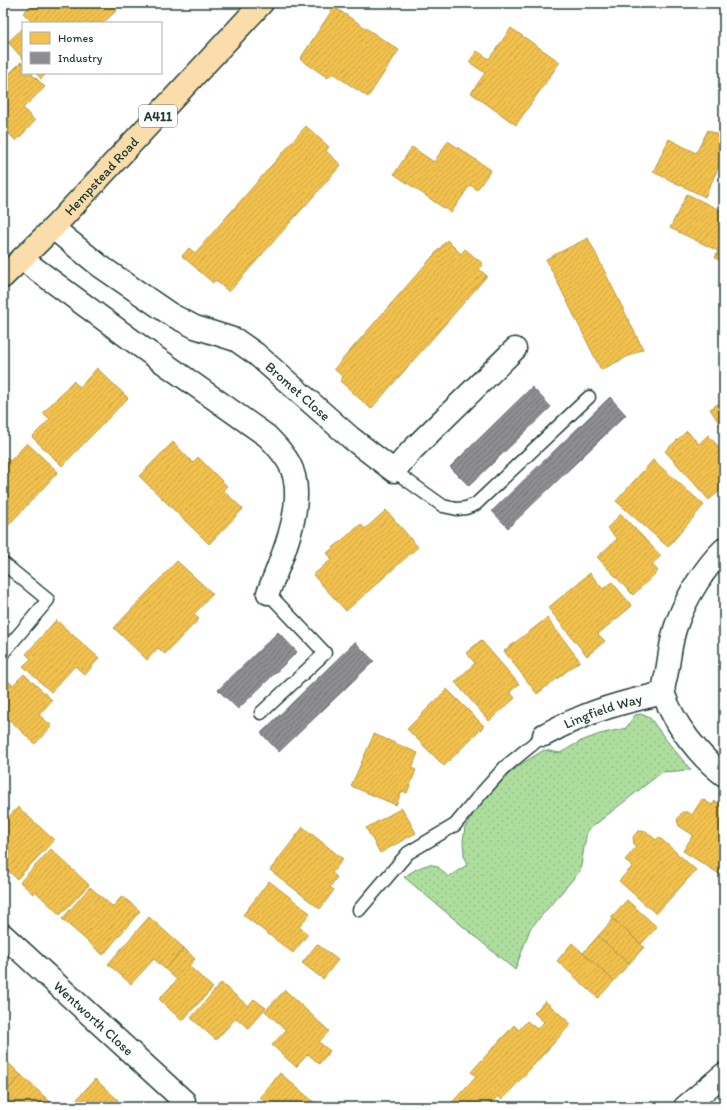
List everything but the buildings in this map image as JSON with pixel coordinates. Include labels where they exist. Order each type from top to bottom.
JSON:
[{"type":"main road","name":"Hempstead Road","points":[[3,277],[53,228],[262,3]]},
{"type":"street","name":"Bromet Close","points":[[53,228],[100,266],[170,314],[195,327],[236,340],[246,347],[279,374],[351,438],[394,471]]},
{"type":"street","points":[[22,259],[144,349],[267,436],[279,448],[289,464],[294,481],[296,498],[294,518],[287,544],[268,592]]},
{"type":"street","points":[[394,471],[412,450],[515,349]]},
{"type":"street","points":[[724,549],[718,554],[701,578],[686,603],[676,624],[671,645],[664,694],[681,728],[703,755],[724,775]]},
{"type":"street","name":"Lingfield Way","points":[[544,735],[574,720],[599,710],[626,702],[664,694]]},
{"type":"street","name":"Wentworth Close","points":[[3,935],[184,1102]]},
{"type":"street","points":[[685,1107],[724,1074]]},
{"type":"lane","points":[[394,471],[442,506],[456,509],[466,508],[476,504],[589,397]]},
{"type":"lane","points":[[3,564],[48,600],[3,652]]},
{"type":"lane","points":[[261,713],[325,653],[268,592]]},
{"type":"lane","points":[[359,910],[408,853],[455,825],[505,767],[544,735]]},
{"type":"green space","points":[[641,714],[650,718],[691,770],[662,772],[587,831],[580,871],[530,929],[515,970],[404,877],[419,868],[432,865],[440,868],[448,877],[467,865],[464,855],[463,841],[465,827],[475,811],[498,782],[523,763],[544,750],[560,753],[581,741],[600,734],[626,728],[635,715]]}]
